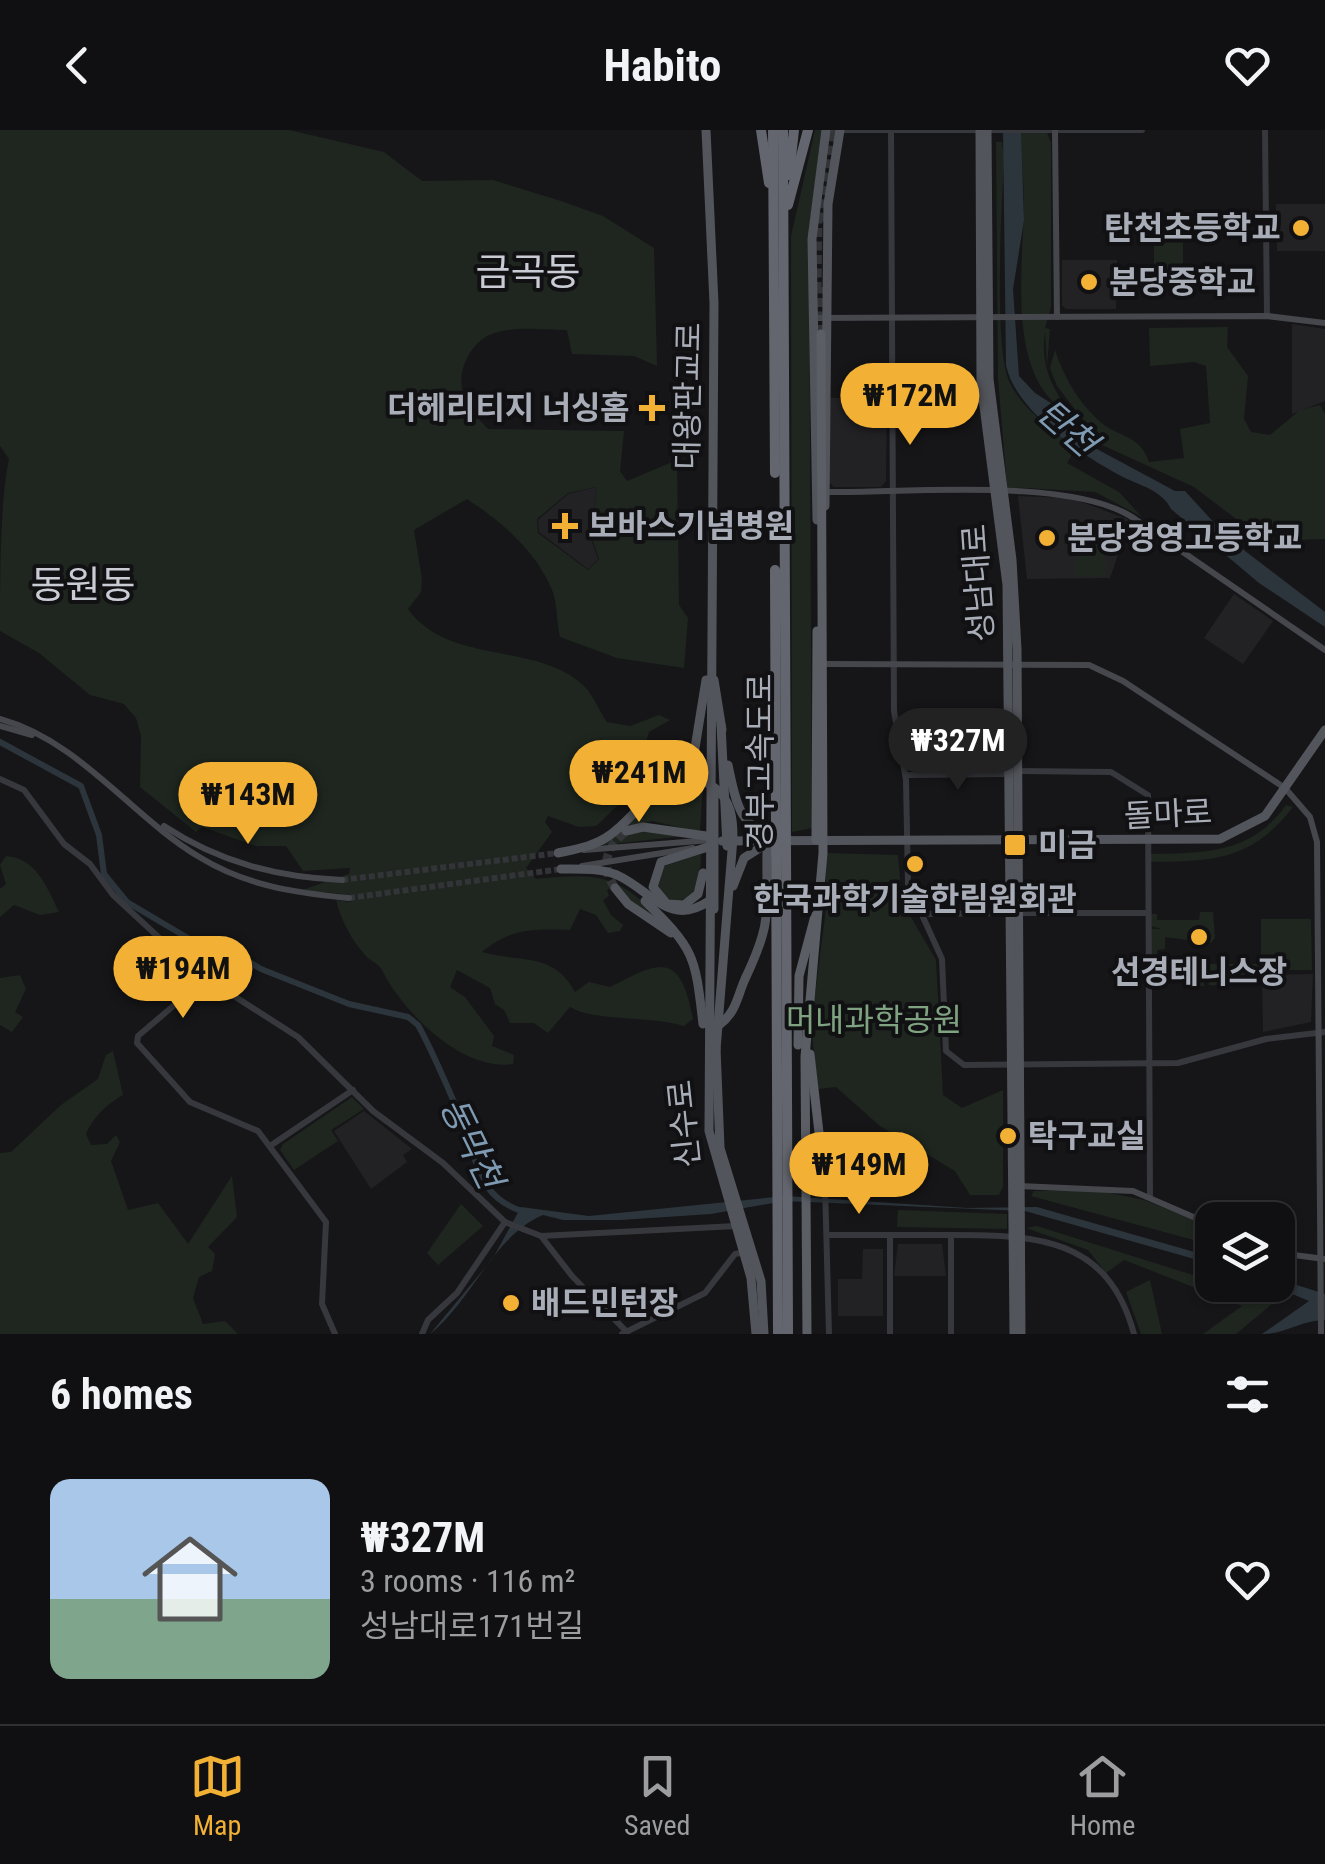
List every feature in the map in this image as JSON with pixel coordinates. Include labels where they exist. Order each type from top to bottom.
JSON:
[{"type":"highway","name":"경부고속도로","points":[[767,130],[779,220]]},
{"type":"highway","name":"경부고속도로","points":[[778,1334],[783,1220],[779,220],[783,130]]},
{"type":"highway","points":[[779,220],[794,130]]},
{"type":"highway","points":[[779,220],[808,130]]},
{"type":"highway","points":[[818,334],[821,840]]},
{"type":"highway","points":[[804,1180],[806,1016],[821,853],[820,628]]},
{"type":"highway","points":[[821,840],[822,670]]},
{"type":"highway","points":[[804,1334],[802,999],[821,853]]},
{"type":"highway","points":[[798,1045],[799,976],[814,916]]},
{"type":"highway","points":[[806,1016],[825,1185]]},
{"type":"highway","points":[[811,1107],[823,1171]]},
{"type":"highway","name":"경부고속도로","points":[[783,1220],[788,1334]]},
{"type":"main road","name":"대왕판교로","points":[[706,130],[714,303],[711,826]]},
{"type":"main road","name":"성남대로","points":[[983,130],[987,317],[981,383],[999,493],[1013,663],[1017,1334]]},
{"type":"main road","points":[[1053,317],[1055,130]]},
{"type":"main road","points":[[820,521],[812,318],[814,207],[834,131]]},
{"type":"main road","points":[[820,521],[827,492],[825,318],[834,131]]},
{"type":"main road","points":[[812,318],[1267,316],[1325,322]]},
{"type":"main road","points":[[827,492],[1059,494],[1114,506],[1325,650]]},
{"type":"main road","name":"대왕판교로","points":[[710,662],[714,680],[711,826]]},
{"type":"main road","points":[[630,818],[695,748],[710,662]]},
{"type":"main road","points":[[822,670],[892,664],[1013,663],[1080,664],[1105,671],[1285,788],[1310,818],[1317,837],[1322,1032],[1322,1334]]},
{"type":"main road","points":[[714,680],[744,818],[762,832],[799,838]]},
{"type":"main road","points":[[0,722],[40,737],[99,775],[199,857],[247,880],[292,892],[348,898]]},
{"type":"main road","points":[[561,869],[602,871],[627,880],[654,902],[672,910],[700,906],[721,886],[727,866],[721,724]]},
{"type":"main road","name":"돌마로","points":[[709,862],[701,889],[692,901],[670,905],[656,894],[652,880],[661,862],[727,841],[799,838],[1201,842],[1236,834],[1265,816],[1325,730]]},
{"type":"main road","points":[[558,853],[608,837],[658,788],[677,780],[705,782],[728,804],[733,838],[725,904],[719,1026],[712,1050]]},
{"type":"main road","points":[[152,818],[208,852],[250,867],[342,880]]},
{"type":"main road","points":[[711,826],[707,974],[712,1050],[711,1150],[752,1278],[758,1334]]},
{"type":"main road","points":[[626,831],[643,827],[745,840]]},
{"type":"main road","points":[[719,1026],[737,1005],[767,932],[768,849],[799,838]]},
{"type":"main road","points":[[721,978],[736,875],[748,854],[779,839]]},
{"type":"main road","points":[[558,853],[664,841],[727,841]]},
{"type":"main road","points":[[561,869],[727,841]]},
{"type":"main road","points":[[602,871],[633,890],[685,941],[707,974]]},
{"type":"main road","points":[[615,888],[628,904],[684,946],[707,974]]},
{"type":"main road","name":"신수로","points":[[707,974],[703,1125],[758,1334]]},
{"type":"main road","name":"신수로","points":[[712,1050],[720,1148],[763,1299],[758,1334]]},
{"type":"main road","points":[[1017,1189],[1101,1186],[1150,1196],[1195,1217]]},
{"type":"main road","points":[[1295,1255],[1323,1259]]},
{"type":"street","points":[[834,131],[1142,130]]},
{"type":"street","points":[[1266,130],[1267,316]]},
{"type":"street","points":[[891,131],[894,711],[906,775],[908,887],[943,963],[948,1056],[964,1065],[1185,1062],[1266,1040],[1322,1032]]},
{"type":"street","points":[[906,775],[1114,773],[1148,795],[1150,1196]]},
{"type":"street","points":[[0,779],[24,790],[64,844],[90,864],[113,895],[205,978],[286,1028],[373,1111],[443,1163],[508,1224],[537,1235],[729,1221],[743,1225]]},
{"type":"street","points":[[921,914],[1148,913]]},
{"type":"street","points":[[205,978],[135,1039],[190,1102],[208,1112],[246,1122],[270,1146],[326,1222],[322,1304],[335,1334]]},
{"type":"street","points":[[270,1146],[352,1090]]},
{"type":"street","points":[[278,1156],[283,1137]]},
{"type":"street","points":[[825,1185],[829,1334]]},
{"type":"street","points":[[422,1334],[428,1320],[456,1293],[508,1224]]},
{"type":"street","points":[[829,1235],[951,1235],[1017,1230],[1058,1243],[1090,1263],[1117,1292],[1134,1334]]},
{"type":"street","points":[[537,1235],[624,1333],[706,1292],[738,1252],[752,1252]]},
{"type":"street","points":[[890,1235],[890,1334]]},
{"type":"street","points":[[950,1334],[951,1235]]},
{"type":"shaded area","name":"탄천초등학교","points":[[1276,204],[1325,204],[1325,251],[1277,251]]},
{"type":"shaded area","name":"분당중학교","points":[[1062,260],[1117,260],[1116,309],[1066,309],[1062,305]]},
{"type":"shaded area","points":[[1292,324],[1325,329],[1325,401],[1292,414]]},
{"type":"shaded area","points":[[830,398],[887,398],[886,481],[881,487],[834,487],[829,482]]},
{"type":"shaded area","name":"보바스기념병원","points":[[597,487],[590,536],[598,559],[588,569],[539,532],[538,520],[568,494]]},
{"type":"shaded area","points":[[1018,496],[1071,498],[1130,520],[1110,578],[1027,579]]},
{"type":"shaded area","points":[[1234,594],[1273,621],[1243,664],[1204,638]]},
{"type":"shaded area","points":[[1313,974],[1311,1022],[1263,1032],[1262,975]]},
{"type":"shaded area","points":[[364,1111],[412,1149],[403,1155],[407,1162],[371,1189],[334,1131]]},
{"type":"shaded area","points":[[898,1244],[942,1244],[946,1276],[894,1276]]},
{"type":"shaded area","points":[[863,1249],[883,1249],[883,1316],[838,1316],[838,1279],[862,1279]]},
{"type":"green space","points":[[0,130],[289,130],[384,152],[422,181],[493,180],[561,201],[603,216],[654,248],[657,366],[634,356],[572,354],[567,330],[512,330],[495,333],[478,343],[463,368],[462,388],[468,406],[488,429],[624,431],[620,471],[627,481],[677,460],[679,605],[688,618],[684,668],[617,658],[560,637],[554,595],[537,563],[493,517],[467,499],[414,530],[422,579],[421,592],[408,609],[426,627],[447,639],[567,673],[586,688],[607,722],[630,726],[659,715],[670,720],[649,732],[642,755],[660,764],[596,826],[579,827],[548,816],[545,822],[552,832],[526,868],[536,879],[579,876],[609,881],[636,896],[668,925],[629,902],[616,886],[607,890],[609,896],[603,900],[611,915],[623,925],[620,931],[608,933],[596,915],[580,909],[570,930],[523,932],[503,938],[482,952],[547,965],[567,979],[575,992],[589,982],[610,987],[642,972],[665,967],[681,981],[693,1019],[684,1026],[593,1015],[570,1007],[548,1033],[534,1023],[510,1023],[504,1010],[495,1004],[490,988],[457,970],[450,987],[465,997],[494,1036],[492,1046],[514,1055],[513,1064],[474,1058],[436,1035],[404,1003],[351,936],[336,900],[351,902],[351,895],[302,890],[349,874],[350,868],[303,871],[286,846],[256,846],[202,827],[196,832],[140,787],[141,736],[136,718],[124,704],[90,695],[39,653],[0,631],[2,519],[9,459],[0,446]],"holes":[[[597,487],[591,535],[599,559],[588,570],[538,533],[537,519],[568,493]]]},
{"type":"green space","points":[[815,130],[823,130],[809,239],[812,828],[792,832],[791,236]]},
{"type":"green space","points":[[1021,130],[1046,130],[1051,143],[1047,366],[1045,332],[1044,355],[1046,366],[1054,386],[1073,415],[1051,400],[1027,352],[1021,291]]},
{"type":"green space","points":[[996,142],[1002,142],[1004,158],[1000,308],[1010,383],[1031,411],[1075,450],[1067,463],[1119,492],[1142,517],[1095,492],[1007,487],[998,378]]},
{"type":"green space","points":[[1154,229],[1183,229],[1183,275],[1154,272]]},
{"type":"green space","points":[[1228,327],[1227,347],[1248,376],[1244,419],[1251,432],[1270,435],[1300,410],[1320,405],[1325,414],[1325,539],[1291,540],[1244,525],[1194,487],[1102,445],[1057,386],[1050,368],[1055,350],[1083,404],[1104,425],[1140,446],[1149,462],[1184,458],[1180,429],[1210,423],[1206,366],[1194,362],[1150,366],[1149,328]]},
{"type":"green space","points":[[1075,539],[1105,539],[1105,576],[1075,576]]},
{"type":"green space","points":[[685,782],[703,784],[700,832],[652,821],[626,828],[685,836],[594,846],[666,787]]},
{"type":"green space","points":[[1286,805],[1293,807],[1277,825],[1246,848],[1193,861],[1149,862],[1150,854],[1208,851],[1242,842],[1258,833]]},
{"type":"green space","name":"머내과학공원","points":[[826,853],[898,855],[902,902],[936,960],[943,1095],[962,1108],[1003,1090],[1003,1187],[999,1195],[970,1195],[955,1171],[880,1126],[836,1087],[818,1089],[811,1026],[826,909]]},
{"type":"green space","points":[[701,854],[697,887],[688,897],[671,902],[655,884],[661,867]]},
{"type":"green space","points":[[6,856],[33,868],[59,912],[40,915],[14,905],[0,917],[0,889],[6,884],[0,865]]},
{"type":"green space","points":[[1200,912],[1213,912],[1215,938],[1211,943],[1165,937],[1165,949],[1157,950],[1157,964],[1261,964],[1261,919],[1311,919],[1312,970],[1259,970],[1258,984],[1253,984],[1252,973],[1232,977],[1231,986],[1209,985],[1208,973],[1182,974],[1204,975],[1204,986],[1183,986],[1182,979],[1151,973],[1151,929],[1161,929],[1151,926],[1151,914],[1157,914],[1157,920],[1199,920]]},
{"type":"green space","points":[[20,975],[26,989],[15,1012],[23,1017],[12,1032],[0,1025],[0,978]]},
{"type":"green space","points":[[113,1051],[123,1095],[101,1112],[86,1134],[91,1145],[107,1144],[116,1135],[120,1142],[111,1161],[128,1210],[158,1203],[188,1244],[232,1176],[237,1217],[208,1247],[215,1254],[212,1271],[199,1277],[193,1298],[203,1324],[225,1321],[238,1334],[0,1334],[0,1153],[11,1152],[61,1105],[98,1079],[106,1055]]},
{"type":"green space","points":[[352,1097],[364,1109],[331,1130],[338,1141],[294,1170],[280,1150],[283,1144]]},
{"type":"green space","points":[[1095,1190],[1144,1200],[1195,1220],[1195,1240],[1031,1196],[1034,1191]]},
{"type":"green space","points":[[461,1204],[483,1226],[438,1265],[427,1253]]},
{"type":"green space","points":[[898,1210],[1007,1214],[1007,1229],[897,1227]]},
{"type":"green space","points":[[1037,1226],[1195,1276],[1195,1288],[1124,1260],[1106,1273],[1088,1250],[1026,1228]]},
{"type":"green space","points":[[1150,1280],[1162,1334],[1141,1334],[1126,1292]]},
{"type":"green space","points":[[1232,1302],[1272,1304],[1236,1334],[1203,1334],[1242,1306]]},
{"type":"water","name":"탄천","points":[[1003,130],[1021,130],[1024,220],[1013,289],[1019,376],[1035,393],[1068,414],[1067,418],[1095,448],[1175,491],[1185,491],[1228,538],[1325,612],[1325,627],[1259,583],[1158,494],[1074,447],[1023,400],[1006,365]]},
{"type":"water","points":[[785,1196],[967,1208],[1037,1207],[1195,1252],[1195,1259],[1025,1211],[784,1201],[711,1214],[620,1220],[563,1220],[543,1215],[510,1238],[494,1256],[521,1207],[589,1216]]},
{"type":"water","points":[[489,1263],[445,1320],[430,1334]]},
{"type":"water","points":[[1295,1284],[1325,1294],[1325,1320],[1262,1334],[1309,1301],[1295,1295]]},
{"type":"waterway","name":"동막천","points":[[0,742],[81,786],[99,835],[104,874],[127,902],[203,947],[230,950],[261,969],[349,1004],[408,1017],[418,1025],[466,1131],[480,1174],[496,1197],[525,1212]]},
{"type":"tunnel","points":[[823,222],[834,130]]},
{"type":"tunnel","points":[[817,291],[818,217]]},
{"type":"tunnel","points":[[821,334],[822,287]]},
{"type":"tunnel","points":[[615,888],[607,857],[626,831]]},
{"type":"tunnel","points":[[342,880],[558,853]]},
{"type":"tunnel","points":[[349,898],[561,869]]},
{"type":"place","name":"탄천초등학교","points":[[1301,228]]},
{"type":"place","name":"분당중학교","points":[[1089,282]]},
{"type":"place","name":"더헤리티지 너싱홈","points":[[652,408]]},
{"type":"place","name":"보바스기념병원","points":[[565,526]]},
{"type":"place","name":"분당경영고등학교","points":[[1047,538]]},
{"type":"place","name":"미금","points":[[1015,845]]},
{"type":"place","name":"한국과학기술한림원회관","points":[[915,864]]},
{"type":"place","name":"선경테니스장","points":[[1199,937]]},
{"type":"place","name":"탁구교실","points":[[1008,1136]]},
{"type":"place","name":"배드민턴장","points":[[511,1303]]},
{"type":"district","name":"금곡동","points":[[528,272]]},
{"type":"district","name":"동원동","points":[[83,585]]}]
